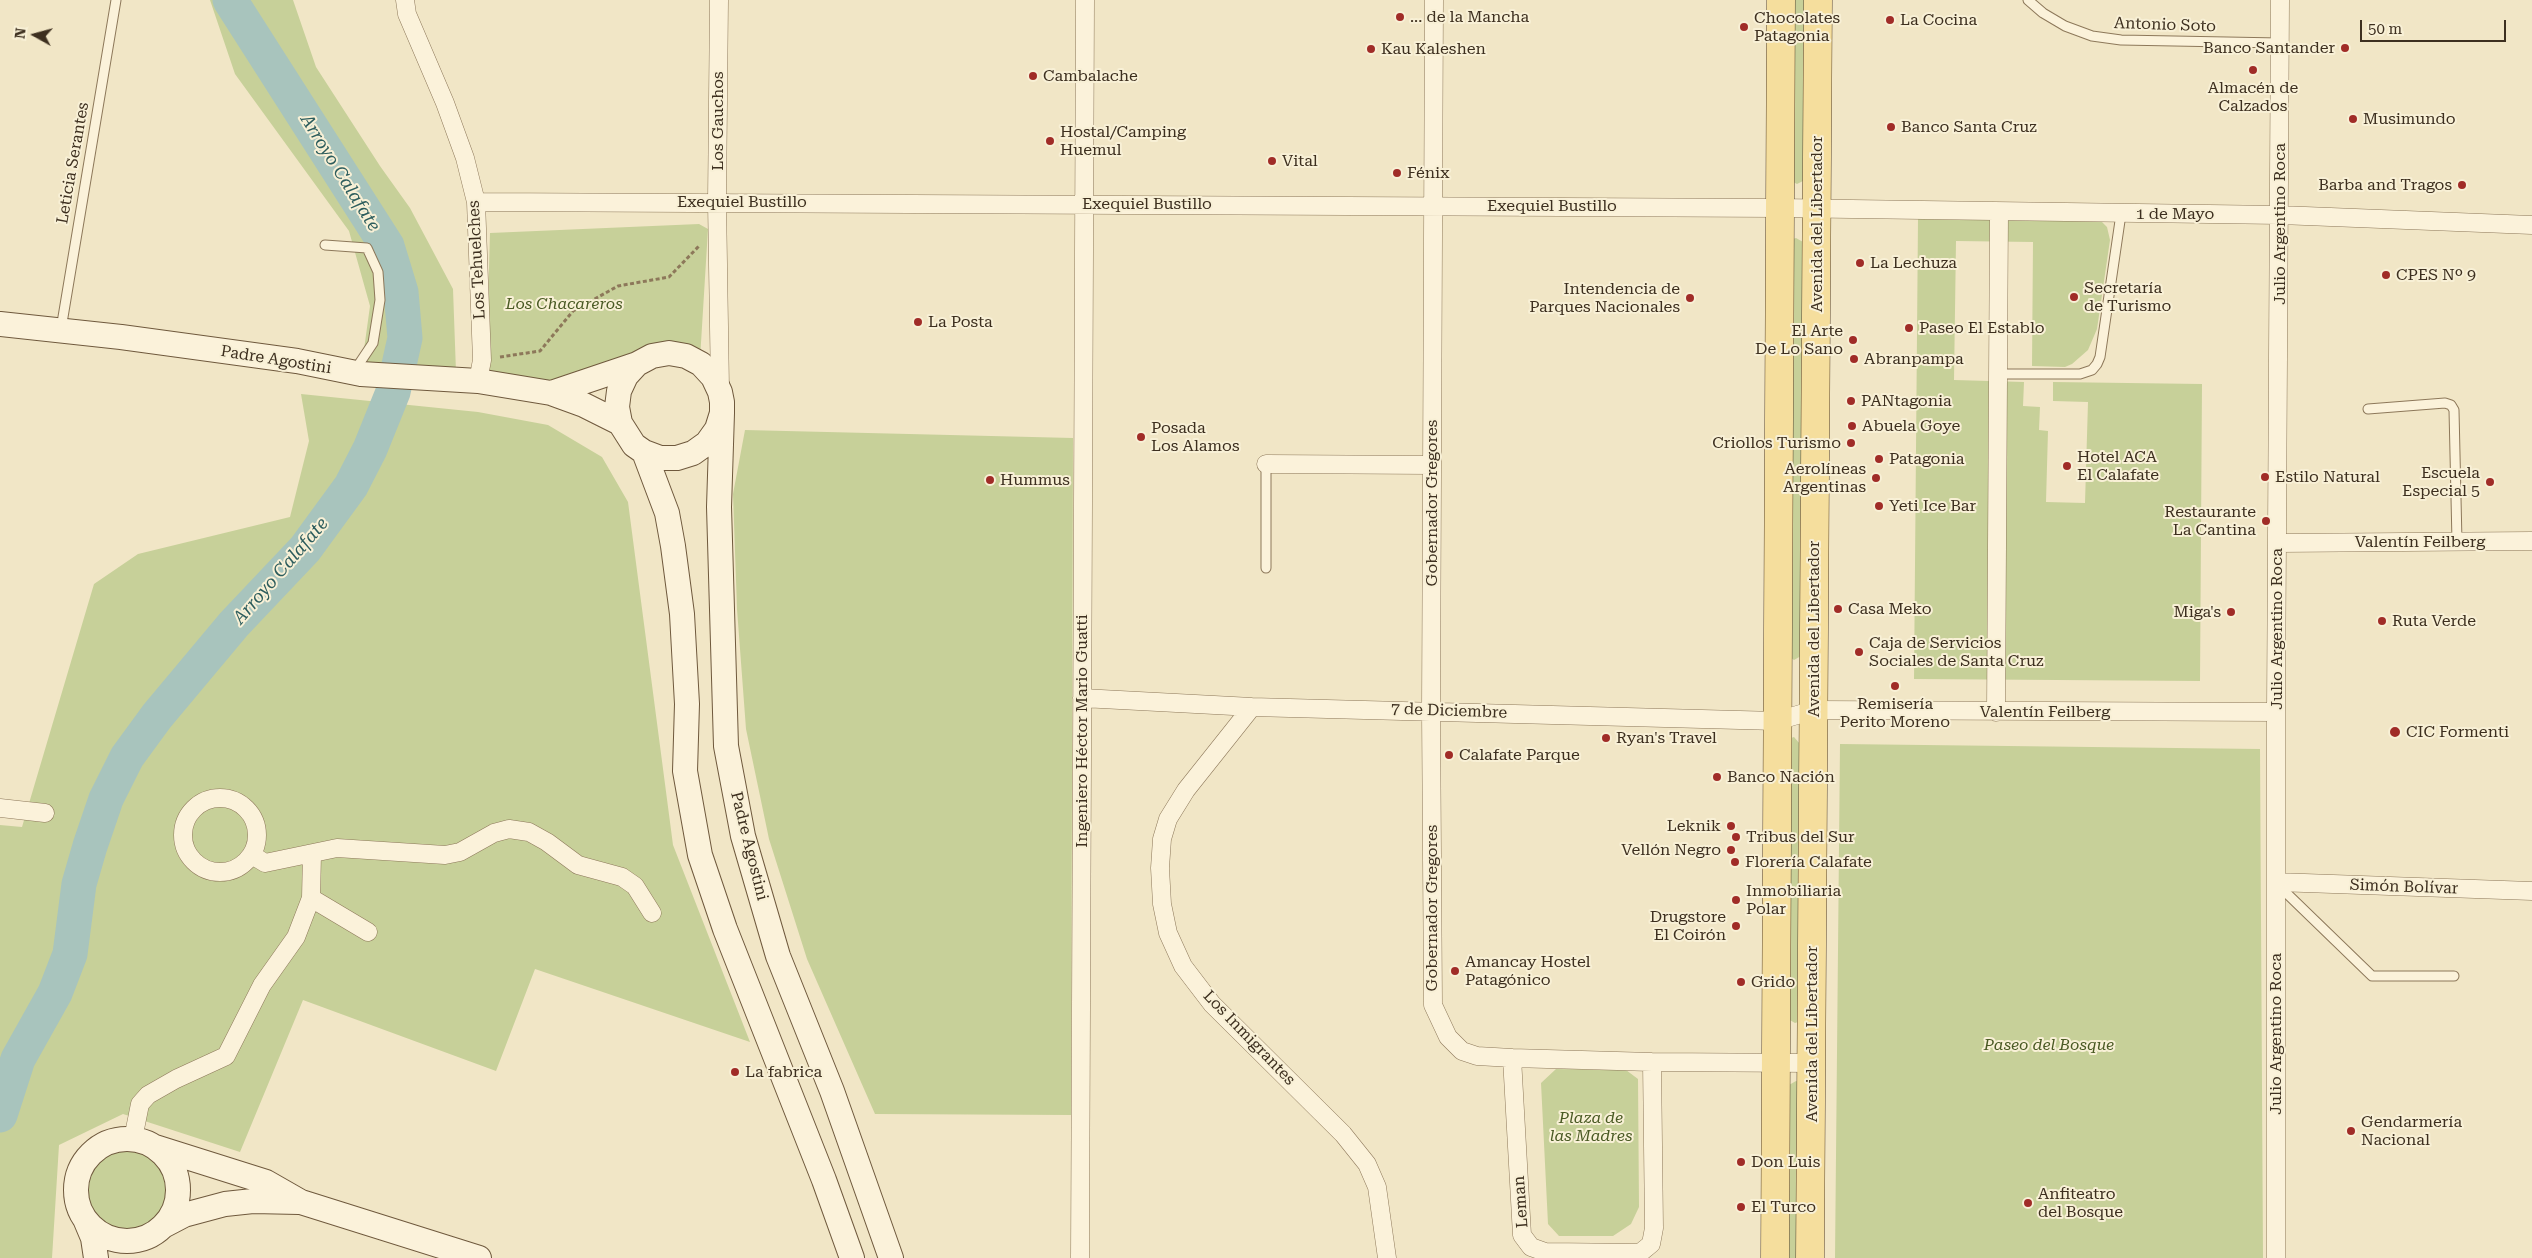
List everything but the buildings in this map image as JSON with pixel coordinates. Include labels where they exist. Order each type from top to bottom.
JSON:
[{"type":"main road","points":[[1774,1258],[1781,0]]},
{"type":"main road","name":"Avenida del Libertador","points":[[1810,1258],[1818,0]]},
{"type":"street","name":"Los Tehuelches","points":[[405,0],[408,14],[445,103],[465,158],[476,202],[480,370]]},
{"type":"street","name":"Los Gauchos","points":[[719,0],[717,202],[721,403]]},
{"type":"street","name":"Ingeniero Héctor Mario Guatti","points":[[1080,1258],[1085,0]]},
{"type":"street","name":"Gobernador Gregores","points":[[1434,0],[1430,710],[1433,1005],[1448,1037],[1462,1051],[1477,1056],[1512,1058]]},
{"type":"street","name":"Julio Argentino Roca","points":[[2276,1258],[2276,712],[2280,0]]},
{"type":"street","name":"Exequiel Bustillo","points":[[476,202],[1817,208]]},
{"type":"street","name":"1 de Mayo","points":[[1817,208],[2280,215],[2532,225]]},
{"type":"street","points":[[1996,712],[1999,212]]},
{"type":"street","name":"Padre Agostini","points":[[0,324],[60,332],[121,337],[287,360],[357,373],[418,379],[480,370],[584,404],[620,423]]},
{"type":"street","points":[[669,353],[686,356],[702,364],[713,376],[721,403],[712,436],[693,453],[677,458],[660,458],[644,452],[634,445],[620,423],[617,407],[619,391],[626,376],[637,364],[652,356],[669,353]]},
{"type":"street","name":"Padre Agostini","points":[[552,393],[637,364]]},
{"type":"street","name":"Padre Agostini","points":[[721,403],[718,507],[726,746],[743,836],[778,956],[838,1108],[891,1258]]},
{"type":"street","points":[[644,452],[667,513],[673,546],[682,614],[687,704],[685,771],[700,855],[725,929],[824,1180],[852,1258]]},
{"type":"street","points":[[1266,464],[1432,465]]},
{"type":"street","name":"Valentín Feilberg","points":[[2278,543],[2532,541]]},
{"type":"street","name":"7 de Diciembre","points":[[1082,698],[1252,707],[1430,710],[1777,721],[1814,710]]},
{"type":"street","name":"Los Inmigrantes","points":[[1252,707],[1190,784],[1168,819],[1162,839],[1160,868],[1162,904],[1168,933],[1183,966],[1212,1004],[1343,1134],[1367,1164],[1377,1187],[1387,1258]]},
{"type":"street","name":"Valentín Feilberg","points":[[1814,710],[2276,712]]},
{"type":"street","points":[[229,799],[240,803],[248,811],[257,832],[252,854],[234,870],[212,871],[201,867],[192,859],[183,838],[184,826],[188,816],[196,807],[206,801],[229,799]]},
{"type":"street","points":[[0,808],[45,813]]},
{"type":"street","points":[[252,854],[265,863],[337,848],[445,855],[460,852],[501,831],[509,829],[529,832],[547,842],[578,865],[622,877],[635,886],[652,913]]},
{"type":"street","points":[[136,1258],[173,1212],[176,1202],[177,1181],[170,1162],[144,1143],[140,1104],[148,1095],[176,1079],[226,1056],[262,985],[296,937],[311,898],[312,854]]},
{"type":"street","name":"Simón Bolívar","points":[[2276,882],[2532,891]]},
{"type":"street","points":[[311,898],[368,932]]},
{"type":"street","points":[[1512,1058],[1652,1062],[1812,1063]]},
{"type":"street","name":"Leman","points":[[1512,1058],[1522,1235],[1531,1248],[1545,1252],[1640,1253],[1651,1244],[1654,1228],[1652,1062]]},
{"type":"street","points":[[96,1258],[93,1238],[79,1207],[76,1184],[84,1162],[91,1153],[105,1144],[122,1139],[144,1143],[266,1182],[301,1202],[479,1258]]},
{"type":"street","points":[[84,1217],[91,1226],[110,1238],[131,1240],[156,1231],[184,1214],[211,1206],[253,1201],[301,1202]]},
{"type":"lane","name":"Leticia Serantes","points":[[60,332],[116,0]]},
{"type":"lane","name":"Antonio Soto","points":[[2028,0],[2043,13],[2065,26],[2092,36],[2121,40],[2280,43]]},
{"type":"lane","points":[[1998,374],[2080,374],[2086,373],[2097,364],[2100,357],[2121,214]]},
{"type":"lane","points":[[324,245],[367,248],[378,272],[380,300],[373,342],[357,373]]},
{"type":"lane","points":[[2368,409],[2445,403],[2454,410],[2457,542]]},
{"type":"lane","points":[[1266,464],[1266,568]]},
{"type":"lane","points":[[2276,882],[2372,976],[2454,976]]},
{"type":"path","points":[[480,370],[540,351],[573,311],[618,286],[669,277],[707,238],[719,238]]},
{"type":"green space","points":[[210,0],[293,0],[316,67],[380,166],[410,208],[453,289],[456,372],[362,364],[370,306],[349,231],[235,74]]},
{"type":"green space","points":[[1791,0],[1808,0],[1805,180],[1797,184],[1793,182]]},
{"type":"green space","points":[[1918,219],[2095,221],[2102,222],[2107,227],[2110,240],[2097,329],[2088,350],[2072,364],[2065,367],[2032,366],[2033,242],[1956,241],[1954,380],[2024,382],[2023,406],[2040,407],[2039,430],[2048,431],[2046,502],[2085,503],[2088,402],[2053,401],[2053,382],[2202,384],[2200,681],[1914,679]]},
{"type":"green space","name":"Los Chacareros","points":[[699,224],[708,229],[700,359],[567,380],[527,381],[486,375],[490,233]]},
{"type":"green space","points":[[1796,238],[1803,242],[1801,656],[1794,660],[1791,658],[1793,239]]},
{"type":"green space","points":[[301,394],[478,412],[548,425],[602,457],[628,502],[673,845],[750,1042],[535,969],[496,1071],[303,1000],[240,1152],[123,1114],[59,1145],[52,1258],[0,1258],[0,825],[22,827],[94,584],[138,554],[290,517],[309,441]]},
{"type":"green space","points":[[745,430],[1073,438],[1071,1115],[875,1114],[807,959],[769,839],[746,729],[737,609],[733,494]]},
{"type":"green space","points":[[1794,737],[1800,744],[1798,1022],[1795,1023],[1788,1019],[1791,738]]},
{"type":"green space","name":"Paseo del Bosque","points":[[1840,744],[2260,749],[2263,1258],[1835,1258]]},
{"type":"green space","name":"Plaza de las Madres","points":[[1556,1069],[1626,1070],[1638,1079],[1639,1207],[1631,1224],[1613,1236],[1559,1236],[1548,1224],[1541,1083]]},
{"type":"green space","points":[[1796,1081],[1799,1082],[1801,1258],[1787,1258],[1789,1085]]},
{"type":"green space","points":[[126,1146],[143,1149],[157,1158],[166,1172],[169,1189],[166,1206],[157,1220],[143,1229],[126,1232],[109,1229],[95,1220],[86,1206],[83,1189],[86,1172],[95,1158],[109,1149]]},
{"type":"waterway","name":"Arroyo Calafate","points":[[0,1115],[18,1059],[55,993],[70,954],[79,884],[106,799],[127,757],[157,716],[234,624],[305,549],[351,486],[370,449],[393,392],[405,338],[401,292],[387,246],[230,0]]},
{"type":"place","name":"... de la Mancha","points":[[1400,17]]},
{"type":"place","name":"La Cocina","points":[[1890,20]]},
{"type":"place","name":"Chocolates Patagonia","points":[[1744,27]]},
{"type":"place","name":"Banco Santander","points":[[2345,48]]},
{"type":"place","name":"Kau Kaleshen","points":[[1371,49]]},
{"type":"place","name":"Almacén de Calzados","points":[[2253,70]]},
{"type":"place","name":"Cambalache","points":[[1033,76]]},
{"type":"place","name":"Musimundo","points":[[2353,119]]},
{"type":"place","name":"Banco Santa Cruz","points":[[1891,127]]},
{"type":"place","name":"Hostal/Camping Huemul","points":[[1050,141]]},
{"type":"place","name":"Vital","points":[[1272,161]]},
{"type":"place","name":"Fénix","points":[[1397,173]]},
{"type":"place","name":"Barba and Tragos","points":[[2462,185]]},
{"type":"place","name":"La Lechuza","points":[[1860,263]]},
{"type":"place","name":"CPES Nº 9","points":[[2386,275]]},
{"type":"place","name":"Secretaría de Turismo","points":[[2074,297]]},
{"type":"place","name":"Intendencia de Parques Nacionales","points":[[1690,298]]},
{"type":"place","name":"La Posta","points":[[918,322]]},
{"type":"place","name":"Paseo El Establo","points":[[1909,328]]},
{"type":"place","name":"El Arte De Lo Sano","points":[[1853,340]]},
{"type":"place","name":"Abranpampa","points":[[1854,359]]},
{"type":"place","name":"PANtagonia","points":[[1851,401]]},
{"type":"place","name":"Abuela Goye","points":[[1852,426]]},
{"type":"place","name":"Posada Los Alamos","points":[[1141,437]]},
{"type":"place","name":"Criollos Turismo","points":[[1851,443]]},
{"type":"place","name":"Patagonia","points":[[1879,459]]},
{"type":"place","name":"Hotel ACA El Calafate","points":[[2067,466]]},
{"type":"place","name":"Estilo Natural","points":[[2265,477]]},
{"type":"place","name":"Aerolíneas Argentinas","points":[[1876,478]]},
{"type":"place","name":"Hummus","points":[[990,480]]},
{"type":"place","name":"Escuela Especial 5","points":[[2490,482]]},
{"type":"place","name":"Yeti Ice Bar","points":[[1879,506]]},
{"type":"place","name":"Restaurante La Cantina","points":[[2266,521]]},
{"type":"place","name":"Casa Meko","points":[[1838,609]]},
{"type":"place","name":"Miga's","points":[[2231,612]]},
{"type":"place","name":"Ruta Verde","points":[[2382,621]]},
{"type":"place","name":"Caja de Servicios Sociales de Santa Cruz","points":[[1859,652]]},
{"type":"place","name":"Remisería Perito Moreno","points":[[1895,686]]},
{"type":"place","name":"CIC Formenti","points":[[2395,732]]},
{"type":"place","name":"Ryan's Travel","points":[[1606,738]]},
{"type":"place","name":"Calafate Parque","points":[[1449,755]]},
{"type":"place","name":"Banco Nación","points":[[1717,777]]},
{"type":"place","name":"Leknik","points":[[1731,826]]},
{"type":"place","name":"Tribus del Sur","points":[[1736,837]]},
{"type":"place","name":"Vellón Negro","points":[[1731,850]]},
{"type":"place","name":"Florería Calafate","points":[[1735,862]]},
{"type":"place","name":"Inmobiliaria Polar","points":[[1736,900]]},
{"type":"place","name":"Drugstore El Coirón","points":[[1736,926]]},
{"type":"place","name":"Amancay Hostel Patagónico","points":[[1455,971]]},
{"type":"place","name":"Grido","points":[[1741,982]]},
{"type":"place","name":"La fabrica","points":[[735,1072]]},
{"type":"place","name":"Gendarmería Nacional","points":[[2351,1131]]},
{"type":"place","name":"Don Luis","points":[[1741,1162]]},
{"type":"place","name":"Anfiteatro del Bosque","points":[[2028,1203]]},
{"type":"place","name":"El Turco","points":[[1741,1207]]}]
